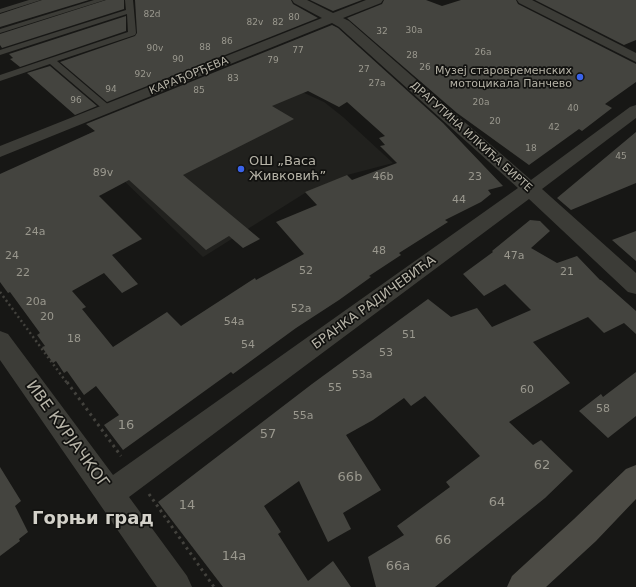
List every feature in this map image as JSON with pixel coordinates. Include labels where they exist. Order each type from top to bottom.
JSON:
[{"type":"street","name":"ДРАГУТИНА ИЛКИЋА БИРТЕ","points":[[298,0],[334,17],[344,24],[530,189],[636,286]]},
{"type":"street","name":"КАРАЂОРЂЕВА","points":[[0,152],[377,0]]},
{"type":"street","points":[[523,0],[636,58]]},
{"type":"street","name":"БРАНКА РАДИЧЕВИЋА","points":[[110,494],[530,189],[636,110]]},
{"type":"street","name":"ИВЕ КУРЈАЧКОГ","points":[[0,341],[176,587]]},
{"type":"street","points":[[523,587],[585,530],[636,479]]},
{"type":"lane","points":[[0,11],[37,0]]},
{"type":"lane","points":[[0,30],[101,0]]},
{"type":"lane","points":[[0,78],[132,33],[130,0]]},
{"type":"lane","points":[[0,53],[130,12]]},
{"type":"lane","points":[[52,61],[108,109]]},
{"type":"path","points":[[0,292],[135,475],[214,587]]},
{"type":"shaded area","name":"ОШ „Васа Живковић”","points":[[302,92],[324,102],[343,117],[393,163],[347,175],[305,193],[203,257],[119,176],[76,141],[86,135],[175,97]]},
{"type":"building","points":[[42,0],[89,0],[0,27],[0,14]]},
{"type":"building","points":[[106,0],[124,0],[124,9],[2,48],[0,45],[0,34]]},
{"type":"building","points":[[135,0],[291,0],[293,4],[318,18],[107,102],[60,62],[135,36],[137,33]]},
{"type":"building","points":[[310,0],[362,0],[333,11]]},
{"type":"building","points":[[384,0],[426,0],[442,6],[461,0],[516,0],[518,4],[636,64],[636,82],[605,104],[612,108],[582,131],[579,129],[529,165],[457,113],[347,18],[382,4]]},
{"type":"building","points":[[535,0],[636,0],[636,40],[624,45]]},
{"type":"building","points":[[126,16],[126,31],[20,67],[10,59],[13,58],[9,54]]},
{"type":"building","points":[[332,25],[338,28],[443,123],[503,186],[488,190],[491,194],[481,202],[445,220],[448,222],[399,253],[401,255],[369,276],[371,277],[339,300],[296,328],[233,374],[231,372],[123,450],[104,425],[119,415],[96,386],[84,395],[67,371],[64,373],[56,361],[53,363],[42,347],[45,346],[37,335],[40,333],[10,292],[8,293],[0,282],[0,174],[95,131],[86,124]],"holes":[[[308,91],[339,107],[347,102],[385,136],[379,138],[385,145],[380,146],[397,163],[352,180],[347,175],[305,192],[317,205],[276,222],[304,254],[256,280],[255,278],[181,326],[167,312],[113,347],[82,309],[86,307],[72,291],[104,273],[122,293],[138,284],[112,255],[142,239],[99,196],[129,180],[206,250],[229,236],[243,248],[260,239],[183,175],[294,119],[272,106]]]},
{"type":"building","points":[[50,66],[97,106],[75,115],[27,73]]},
{"type":"building","points":[[636,132],[636,183],[571,210],[557,198]]},
{"type":"building","points":[[530,220],[540,221],[550,231],[531,248],[557,263],[577,256],[600,280],[636,311],[636,334],[624,323],[604,333],[588,317],[533,342],[570,383],[509,422],[533,445],[541,440],[573,471],[545,498],[435,587],[376,587],[368,557],[404,535],[397,526],[450,487],[446,482],[480,456],[425,396],[411,406],[404,398],[373,420],[346,435],[381,490],[343,513],[351,529],[328,542],[299,481],[264,506],[281,532],[278,534],[308,581],[333,561],[351,587],[223,587],[158,502],[312,384],[428,299],[451,317],[477,308],[492,327],[531,310],[505,284],[484,296],[463,274],[493,252],[492,251]]},
{"type":"building","points":[[636,231],[636,261],[612,240]]},
{"type":"building","points":[[636,372],[636,416],[608,438],[579,411],[601,394],[603,397]]},
{"type":"building","points":[[0,467],[21,501],[15,506],[28,532],[19,539],[20,541],[0,556]]},
{"type":"place","name":"Музеј старовременских мотоцикала Панчево","points":[[580,77]]},
{"type":"place","name":"ОШ „Васа Живковић”","points":[[241,169]]},
{"type":"district","name":"Горњи град","points":[[93,519]]}]
